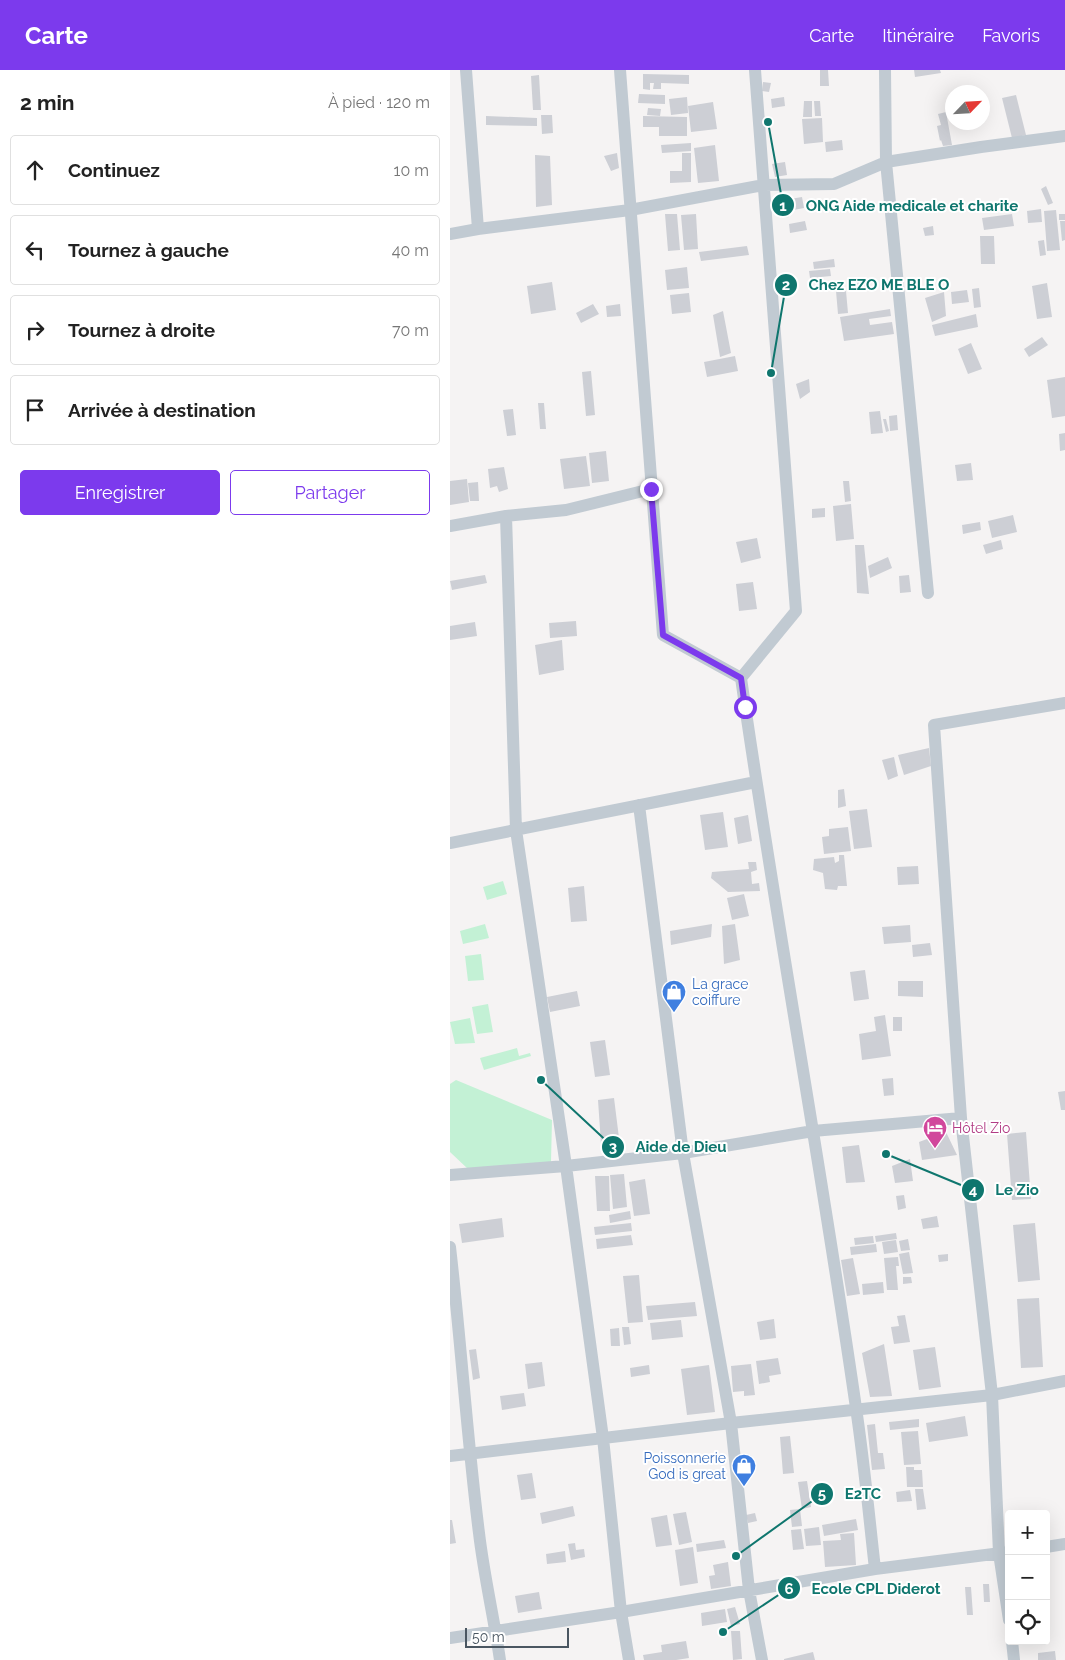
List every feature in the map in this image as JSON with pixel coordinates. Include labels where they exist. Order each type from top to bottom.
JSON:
[{"type":"street","points":[[466,70],[478,229]]},
{"type":"street","points":[[620,70],[663,635],[741,678]]},
{"type":"street","points":[[755,70],[796,610],[741,678],[856,1410],[875,1570]]},
{"type":"street","points":[[885,70],[886,162],[928,593]]},
{"type":"street","points":[[450,234],[630,210],[764,185],[834,184],[886,162],[981,146],[1065,136]]},
{"type":"street","points":[[450,526],[506,516],[566,510],[651,489]]},
{"type":"street","points":[[506,516],[516,830],[566,1166],[603,1438],[621,1612],[629,1660]]},
{"type":"street","points":[[1008,1600],[992,1395],[961,1118],[934,725],[1065,703]]},
{"type":"street","points":[[450,843],[756,782]]},
{"type":"street","points":[[639,805],[683,1153],[731,1423],[749,1590],[762,1660]]},
{"type":"street","points":[[450,1176],[683,1153],[813,1131],[961,1118]]},
{"type":"street","points":[[450,1247],[469,1454],[479,1536],[500,1660]]},
{"type":"street","points":[[450,1456],[992,1395],[1065,1381]]},
{"type":"street","points":[[1050,1546],[1065,1544]]},
{"type":"street","points":[[450,1638],[875,1570],[1004,1552]]},
{"type":"street","points":[[1012,1645],[1014,1660]]},
{"type":"green space","points":[[503,881],[507,894],[487,900],[483,887]]},
{"type":"green space","points":[[485,924],[489,938],[463,944],[460,931]]},
{"type":"green space","points":[[481,954],[484,980],[468,981],[465,956]]},
{"type":"green space","points":[[488,1004],[493,1032],[477,1034],[472,1007]]},
{"type":"green space","points":[[470,1018],[475,1043],[455,1044],[450,1022]]},
{"type":"green space","points":[[517,1048],[519,1056],[530,1053],[531,1056],[484,1070],[480,1058]]},
{"type":"green space","points":[[456,1080],[552,1120],[551,1162],[468,1169],[450,1152],[450,1084]]},
{"type":"building","points":[[820,70],[828,70],[829,86],[820,86]]},
{"type":"building","points":[[914,70],[940,70],[941,73],[915,77]]},
{"type":"building","points":[[643,74],[689,75],[689,84],[661,83],[661,89],[653,89],[654,83],[650,83],[650,90],[643,89]]},
{"type":"building","points":[[539,75],[541,110],[533,110],[531,76]]},
{"type":"building","points":[[763,82],[771,83],[769,92],[762,91]]},
{"type":"building","points":[[639,94],[665,95],[665,104],[638,103]]},
{"type":"building","points":[[1016,95],[1026,135],[1012,138],[1002,98]]},
{"type":"building","points":[[687,97],[688,113],[671,115],[669,99]]},
{"type":"building","points":[[784,97],[785,106],[772,108],[771,99]]},
{"type":"building","points":[[804,101],[812,101],[812,117],[803,117]]},
{"type":"building","points":[[814,101],[820,101],[821,116],[815,116]]},
{"type":"building","points":[[713,102],[717,129],[691,132],[688,106]]},
{"type":"building","points":[[648,108],[661,109],[660,116],[647,115]]},
{"type":"building","points":[[945,112],[945,130],[949,130],[952,145],[943,146],[940,141],[937,126],[941,125],[938,114]]},
{"type":"building","points":[[541,115],[552,115],[553,133],[542,134]]},
{"type":"building","points":[[486,116],[537,118],[537,126],[486,125]]},
{"type":"building","points":[[643,116],[687,117],[687,136],[659,136],[659,127],[643,127]]},
{"type":"building","points":[[822,118],[823,142],[804,144],[802,119]]},
{"type":"building","points":[[842,140],[843,150],[826,152],[825,142]]},
{"type":"building","points":[[691,143],[691,151],[662,153],[661,145]]},
{"type":"building","points":[[715,145],[719,181],[698,183],[694,148]]},
{"type":"building","points":[[617,153],[619,168],[611,171],[604,156]]},
{"type":"building","points":[[682,153],[691,153],[691,182],[670,183],[670,171],[682,171]]},
{"type":"building","points":[[535,155],[550,156],[552,205],[536,207]]},
{"type":"building","points":[[785,162],[787,175],[775,177],[772,164]]},
{"type":"building","points":[[1046,186],[1053,203],[1048,205],[1041,189]]},
{"type":"building","points":[[802,197],[804,208],[788,211],[789,217],[781,218],[778,201]]},
{"type":"building","points":[[1041,209],[1042,222],[1028,223],[1027,211]]},
{"type":"building","points":[[1056,210],[1060,250],[1047,251],[1044,211]]},
{"type":"building","points":[[665,214],[677,214],[680,250],[668,251]]},
{"type":"building","points":[[696,214],[698,249],[684,250],[681,215]]},
{"type":"building","points":[[1012,214],[1014,226],[984,230],[982,218]]},
{"type":"building","points":[[1059,214],[1065,214],[1065,220],[1059,220]]},
{"type":"building","points":[[805,221],[807,230],[790,233],[789,224]]},
{"type":"building","points":[[1060,221],[1065,221],[1065,240],[1062,241]]},
{"type":"building","points":[[933,226],[934,235],[925,236],[923,228]]},
{"type":"building","points":[[980,236],[994,236],[995,264],[981,264]]},
{"type":"building","points":[[1044,240],[1046,255],[1040,256],[1038,241]]},
{"type":"building","points":[[747,246],[749,255],[701,261],[699,252]]},
{"type":"building","points":[[834,259],[835,267],[814,269],[813,262]]},
{"type":"building","points":[[687,267],[689,288],[667,290],[665,270]]},
{"type":"building","points":[[830,269],[831,276],[810,278],[809,271]]},
{"type":"building","points":[[870,279],[871,288],[856,289],[855,280]]},
{"type":"building","points":[[552,282],[556,310],[531,314],[527,286]]},
{"type":"building","points":[[1047,283],[1052,317],[1037,319],[1032,286]]},
{"type":"building","points":[[979,288],[981,307],[974,308],[972,289]]},
{"type":"building","points":[[967,290],[969,302],[952,304],[951,292]]},
{"type":"building","points":[[836,291],[846,291],[848,313],[838,314]]},
{"type":"building","points":[[944,292],[946,316],[932,322],[925,298]]},
{"type":"building","points":[[689,293],[691,312],[672,314],[670,295]]},
{"type":"building","points":[[593,304],[599,314],[581,323],[576,313]]},
{"type":"building","points":[[620,304],[621,316],[607,317],[606,306]]},
{"type":"building","points":[[890,309],[891,316],[869,319],[870,325],[892,322],[894,334],[844,341],[840,317]]},
{"type":"building","points":[[723,311],[731,353],[720,357],[713,315]]},
{"type":"building","points":[[976,314],[978,327],[935,336],[932,325]]},
{"type":"building","points":[[1042,337],[1048,345],[1029,357],[1024,349]]},
{"type":"building","points":[[971,343],[982,369],[968,374],[958,349]]},
{"type":"building","points":[[735,356],[738,371],[707,377],[704,362]]},
{"type":"building","points":[[591,371],[595,415],[586,416],[582,372]]},
{"type":"building","points":[[1065,377],[1065,416],[1052,418],[1047,380]]},
{"type":"building","points":[[809,379],[810,392],[800,399],[796,384]]},
{"type":"building","points":[[538,403],[544,403],[546,429],[540,429]]},
{"type":"building","points":[[513,409],[516,435],[507,436],[503,410]]},
{"type":"building","points":[[880,411],[883,433],[871,434],[869,412]]},
{"type":"building","points":[[897,415],[898,430],[890,431],[889,416]]},
{"type":"building","points":[[883,419],[886,419],[889,431],[886,432]]},
{"type":"building","points":[[1065,433],[1065,450],[1060,451],[1059,434]]},
{"type":"building","points":[[606,451],[609,481],[592,483],[589,453]]},
{"type":"building","points":[[586,456],[590,486],[564,489],[560,459]]},
{"type":"building","points":[[971,463],[973,480],[957,481],[955,465]]},
{"type":"building","points":[[504,467],[508,489],[499,492],[497,486],[490,488],[488,469]]},
{"type":"building","points":[[467,479],[469,502],[450,505],[450,481]]},
{"type":"building","points":[[843,481],[849,481],[851,501],[845,502]]},
{"type":"building","points":[[478,482],[479,501],[470,501],[468,483]]},
{"type":"building","points":[[851,504],[854,539],[836,541],[833,506]]},
{"type":"building","points":[[825,508],[825,517],[812,518],[812,509]]},
{"type":"building","points":[[1013,515],[1017,532],[992,538],[988,521]]},
{"type":"building","points":[[980,522],[981,530],[963,534],[962,525]]},
{"type":"building","points":[[757,538],[761,558],[741,563],[736,542]]},
{"type":"building","points":[[1001,540],[1003,549],[986,554],[983,545]]},
{"type":"building","points":[[855,545],[864,545],[869,594],[857,593]]},
{"type":"building","points":[[888,557],[892,568],[870,578],[868,566]]},
{"type":"building","points":[[485,575],[487,583],[452,590],[450,581]]},
{"type":"building","points":[[909,575],[911,592],[900,593],[899,576]]},
{"type":"building","points":[[753,582],[757,609],[739,611],[736,584]]},
{"type":"building","points":[[576,621],[577,636],[550,638],[549,623]]},
{"type":"building","points":[[475,622],[477,636],[450,640],[450,626]]},
{"type":"building","points":[[562,640],[564,670],[539,675],[535,645]]},
{"type":"building","points":[[929,748],[931,766],[904,775],[898,755]]},
{"type":"building","points":[[894,757],[898,776],[888,780],[882,760]]},
{"type":"building","points":[[844,789],[846,806],[838,808],[838,790]]},
{"type":"building","points":[[867,809],[872,847],[854,849],[849,811]]},
{"type":"building","points":[[723,812],[728,847],[705,850],[700,815]]},
{"type":"building","points":[[748,815],[752,841],[738,844],[734,818]]},
{"type":"building","points":[[848,827],[851,851],[824,854],[822,837],[829,836],[829,829]]},
{"type":"building","points":[[839,855],[844,855],[847,886],[838,886],[837,890],[825,889],[823,873],[813,870],[814,859],[834,857],[835,863],[839,861]]},
{"type":"building","points":[[748,862],[756,862],[757,870],[751,872],[752,884],[759,883],[760,891],[728,892],[711,878],[712,872],[749,869]]},
{"type":"building","points":[[918,866],[919,884],[898,885],[897,867]]},
{"type":"building","points":[[584,886],[587,921],[571,922],[568,888]]},
{"type":"building","points":[[744,894],[749,916],[732,920],[727,898]]},
{"type":"building","points":[[712,924],[711,937],[671,945],[670,931]]},
{"type":"building","points":[[735,924],[740,960],[724,964],[722,926]]},
{"type":"building","points":[[910,925],[911,942],[884,944],[882,927]]},
{"type":"building","points":[[930,943],[932,955],[913,957],[912,945]]},
{"type":"building","points":[[865,970],[869,999],[854,1001],[850,972]]},
{"type":"building","points":[[898,981],[923,981],[923,997],[898,996]]},
{"type":"building","points":[[577,991],[580,1006],[550,1012],[547,997]]},
{"type":"building","points":[[885,1015],[891,1056],[862,1060],[859,1034],[876,1031],[874,1017]]},
{"type":"building","points":[[893,1017],[902,1017],[902,1031],[893,1031]]},
{"type":"building","points":[[605,1040],[610,1075],[595,1077],[590,1042]]},
{"type":"building","points":[[893,1078],[894,1095],[884,1096],[882,1079]]},
{"type":"building","points":[[1065,1091],[1065,1110],[1061,1110],[1058,1092]]},
{"type":"building","points":[[614,1098],[619,1138],[601,1144],[598,1100]]},
{"type":"building","points":[[946,1132],[957,1155],[922,1160],[919,1142]]},
{"type":"building","points":[[1026,1132],[1031,1199],[1012,1200],[1007,1134]]},
{"type":"building","points":[[859,1145],[865,1182],[846,1183],[842,1147]]},
{"type":"building","points":[[910,1159],[913,1181],[895,1183],[892,1166]]},
{"type":"building","points":[[624,1174],[627,1207],[613,1209],[610,1175]]},
{"type":"building","points":[[595,1176],[609,1176],[610,1211],[597,1211]]},
{"type":"building","points":[[645,1179],[650,1214],[634,1216],[629,1182]]},
{"type":"building","points":[[904,1195],[906,1208],[898,1210],[896,1196]]},
{"type":"building","points":[[630,1211],[631,1219],[610,1223],[609,1215]]},
{"type":"building","points":[[937,1216],[939,1227],[923,1229],[921,1219]]},
{"type":"building","points":[[502,1218],[504,1237],[462,1243],[459,1224]]},
{"type":"building","points":[[631,1223],[632,1231],[595,1235],[594,1227]]},
{"type":"building","points":[[1035,1223],[1040,1280],[1018,1282],[1013,1225]]},
{"type":"building","points":[[896,1233],[897,1239],[876,1242],[875,1236]]},
{"type":"building","points":[[631,1235],[633,1245],[597,1249],[596,1239]]},
{"type":"building","points":[[873,1236],[874,1243],[855,1245],[854,1238]]},
{"type":"building","points":[[908,1239],[910,1250],[901,1251],[899,1241]]},
{"type":"building","points":[[896,1240],[898,1252],[884,1254],[882,1242]]},
{"type":"building","points":[[876,1244],[877,1252],[851,1255],[850,1247]]},
{"type":"building","points":[[909,1252],[913,1273],[903,1274],[899,1254]]},
{"type":"building","points":[[948,1254],[948,1261],[939,1262],[938,1255]]},
{"type":"building","points":[[898,1257],[899,1266],[896,1266],[898,1290],[887,1290],[884,1258]]},
{"type":"building","points":[[853,1258],[860,1294],[847,1296],[841,1260]]},
{"type":"building","points":[[639,1275],[643,1322],[628,1323],[623,1276]]},
{"type":"building","points":[[903,1277],[911,1277],[912,1283],[903,1284]]},
{"type":"building","points":[[883,1282],[884,1293],[863,1295],[862,1284]]},
{"type":"building","points":[[1039,1298],[1043,1367],[1021,1368],[1017,1299]]},
{"type":"building","points":[[695,1302],[697,1316],[648,1320],[646,1306]]},
{"type":"building","points":[[905,1315],[910,1342],[894,1344],[891,1327],[899,1326],[897,1316]]},
{"type":"building","points":[[774,1319],[776,1338],[760,1340],[757,1322]]},
{"type":"building","points":[[681,1320],[683,1337],[652,1340],[650,1323]]},
{"type":"building","points":[[622,1327],[629,1327],[631,1344],[624,1345]]},
{"type":"building","points":[[619,1328],[620,1346],[611,1346],[610,1329]]},
{"type":"building","points":[[884,1344],[892,1396],[870,1397],[862,1353]]},
{"type":"building","points":[[935,1347],[941,1387],[919,1390],[913,1350]]},
{"type":"building","points":[[476,1349],[480,1378],[473,1380],[469,1350]]},
{"type":"building","points":[[778,1358],[781,1374],[769,1376],[770,1382],[759,1384],[756,1361]]},
{"type":"building","points":[[542,1362],[545,1386],[528,1389],[525,1364]]},
{"type":"building","points":[[751,1364],[755,1395],[744,1396],[744,1391],[733,1392],[731,1366]]},
{"type":"building","points":[[649,1365],[650,1374],[631,1377],[630,1368]]},
{"type":"building","points":[[709,1365],[715,1412],[687,1415],[681,1369]]},
{"type":"building","points":[[524,1393],[526,1406],[502,1410],[500,1396]]},
{"type":"building","points":[[965,1416],[968,1436],[929,1442],[926,1423]]},
{"type":"building","points":[[919,1419],[919,1427],[890,1430],[889,1422]]},
{"type":"building","points":[[875,1424],[878,1453],[883,1453],[885,1469],[872,1470],[867,1425]]},
{"type":"building","points":[[918,1431],[921,1464],[904,1465],[901,1432]]},
{"type":"building","points":[[790,1436],[794,1473],[783,1474],[780,1437]]},
{"type":"building","points":[[906,1467],[922,1470],[923,1487],[907,1487]]},
{"type":"building","points":[[532,1473],[536,1498],[521,1500],[517,1475]]},
{"type":"building","points":[[807,1481],[811,1507],[802,1509],[798,1482]]},
{"type":"building","points":[[915,1489],[923,1489],[926,1509],[917,1510]]},
{"type":"building","points":[[910,1490],[912,1501],[897,1502],[896,1492]]},
{"type":"building","points":[[573,1506],[575,1516],[542,1524],[540,1513]]},
{"type":"building","points":[[800,1509],[802,1526],[792,1527],[790,1510]]},
{"type":"building","points":[[686,1512],[692,1542],[679,1545],[673,1514]]},
{"type":"building","points":[[755,1513],[757,1521],[748,1523],[746,1515]]},
{"type":"building","points":[[667,1515],[672,1545],[656,1547],[651,1518]]},
{"type":"building","points":[[856,1519],[858,1530],[824,1536],[822,1525]]},
{"type":"building","points":[[450,1520],[452,1520],[456,1543],[450,1544]]},
{"type":"building","points":[[819,1527],[821,1545],[806,1546],[804,1529]]},
{"type":"building","points":[[801,1529],[804,1549],[793,1550],[791,1530]]},
{"type":"building","points":[[854,1533],[856,1565],[825,1567],[823,1541],[841,1540],[840,1534]]},
{"type":"building","points":[[724,1540],[726,1548],[697,1552],[696,1544]]},
{"type":"building","points":[[575,1543],[576,1550],[584,1549],[585,1557],[571,1560],[568,1544]]},
{"type":"building","points":[[693,1547],[698,1583],[680,1586],[675,1550]]},
{"type":"building","points":[[565,1551],[566,1562],[547,1564],[546,1554]]},
{"type":"building","points":[[728,1562],[731,1586],[711,1589],[709,1576],[715,1575],[713,1565]]},
{"type":"building","points":[[983,1584],[989,1584],[990,1602],[984,1602]]},
{"type":"building","points":[[965,1587],[971,1587],[973,1615],[967,1615]]},
{"type":"building","points":[[539,1592],[542,1609],[518,1613],[515,1596]]},
{"type":"building","points":[[735,1607],[740,1624],[731,1626],[727,1609]]},
{"type":"building","points":[[725,1609],[727,1622],[702,1626],[701,1613]]},
{"type":"building","points":[[731,1631],[740,1631],[742,1659],[733,1660]]},
{"type":"building","points":[[686,1641],[689,1658],[644,1660],[643,1655],[662,1652],[661,1645]]},
{"type":"building","points":[[1055,1651],[1056,1660],[1038,1660],[1038,1653]]},
{"type":"building","points":[[813,1652],[815,1660],[784,1660],[784,1659]]},
{"type":"place","name":"ONG Aide medicale et charite","points":[[768,122]]},
{"type":"place","name":"Chez EZO ME BLE O","points":[[771,373]]},
{"type":"place","name":"La grace coiffure","points":[[674,1013]]},
{"type":"place","name":"Aide de Dieu","points":[[541,1080]]},
{"type":"place","name":"Hôtel Zio","points":[[935,1149]]},
{"type":"place","name":"Le Zio","points":[[886,1154]]},
{"type":"place","name":"Poissonnerie God is great","points":[[744,1487]]},
{"type":"place","name":"E2TC","points":[[736,1556]]},
{"type":"place","name":"Ecole CPL Diderot","points":[[723,1632]]},
{"type":"route","points":[[651,489],[663,635],[741,678],[745,707]]}]
